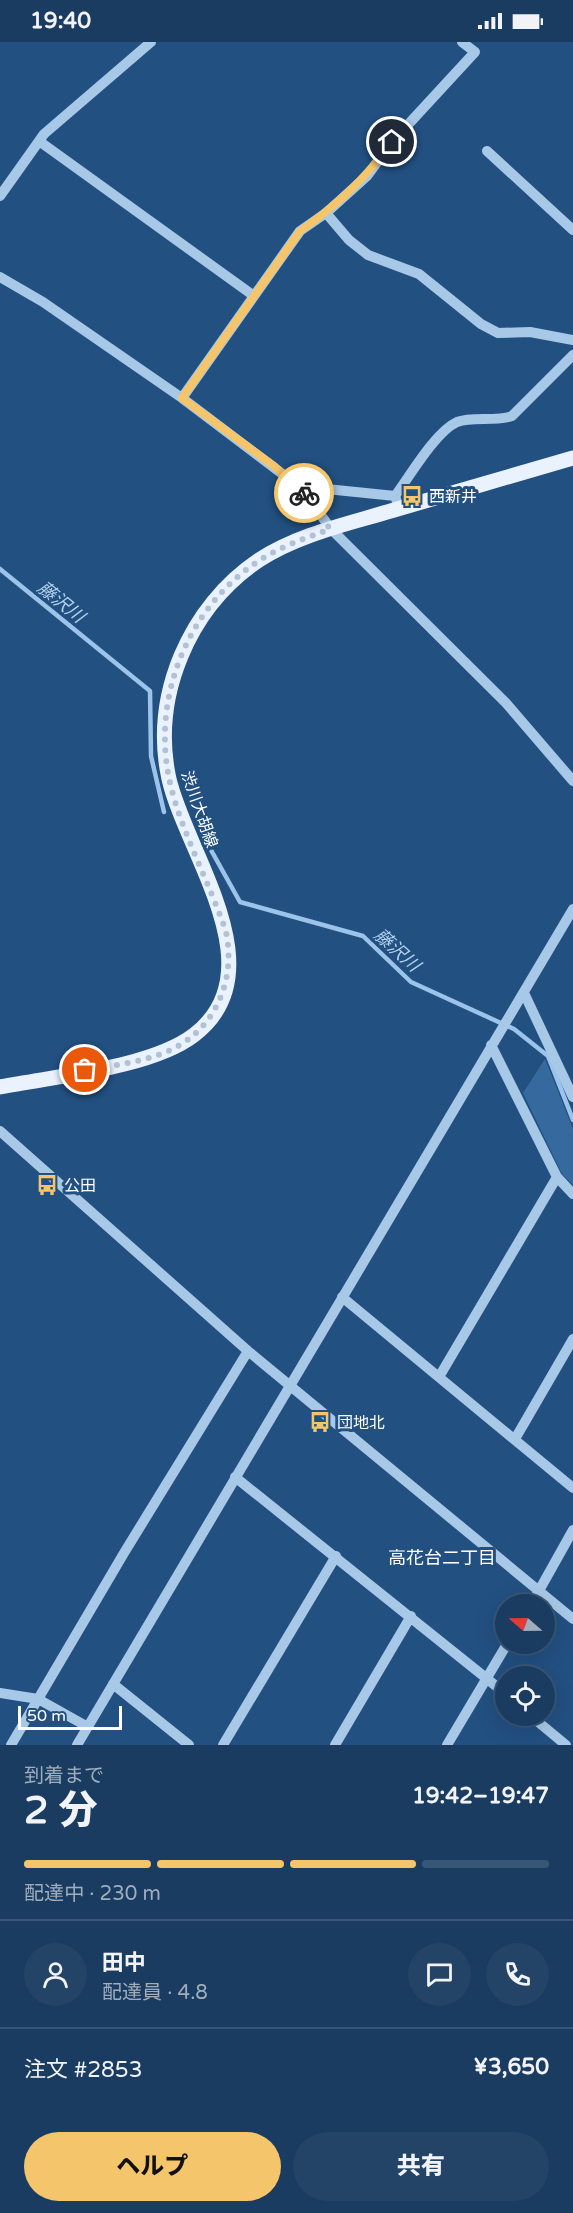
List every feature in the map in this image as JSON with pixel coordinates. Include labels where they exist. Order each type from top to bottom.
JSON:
[{"type":"main road","name":"渋川大胡線","points":[[0,1087],[163,1054],[195,1034],[218,1006],[227,982],[230,949],[218,908],[170,781],[166,760],[165,724],[171,682],[197,624],[211,604],[239,576],[287,544],[398,502],[573,458]]},
{"type":"street","points":[[0,196],[39,141],[151,42]]},
{"type":"street","points":[[182,398],[300,231],[326,213],[367,176],[392,142],[475,52],[462,42]]},
{"type":"street","points":[[39,141],[254,296]]},
{"type":"street","points":[[487,152],[573,230]]},
{"type":"street","points":[[326,213],[349,240],[368,255],[419,274],[481,324],[498,333],[530,332],[573,340]]},
{"type":"street","points":[[0,277],[43,302],[182,398],[297,486],[330,529],[506,703],[573,781]]},
{"type":"street","points":[[297,486],[398,502],[444,431],[459,421],[499,420],[512,416],[573,355]]},
{"type":"street","points":[[77,1745],[573,909]]},
{"type":"street","points":[[524,993],[573,1097]]},
{"type":"street","points":[[491,1045],[557,1177],[573,1194]]},
{"type":"street","points":[[0,1131],[248,1351],[573,1619]]},
{"type":"street","points":[[439,1377],[557,1177]]},
{"type":"street","points":[[342,1297],[573,1488]]},
{"type":"street","points":[[514,1439],[573,1339]]},
{"type":"street","points":[[11,1745],[248,1351]]},
{"type":"street","points":[[235,1477],[495,1686]]},
{"type":"street","points":[[537,1594],[573,1530]]},
{"type":"street","points":[[223,1745],[336,1556]]},
{"type":"street","points":[[335,1745],[411,1617]]},
{"type":"street","points":[[447,1745],[501,1654]]},
{"type":"street","points":[[113,1684],[189,1745]]},
{"type":"street","points":[[0,1693],[38,1699],[88,1727]]},
{"type":"street","points":[[542,1726],[562,1744]]},
{"type":"shaded area","points":[[545,1059],[573,1129],[573,1185],[562,1174],[523,1093]]},
{"type":"waterway","name":"藤沢川","points":[[0,569],[150,691],[151,756],[164,812]]},
{"type":"waterway","name":"藤沢川","points":[[211,850],[240,902],[363,936],[411,982],[514,1029],[548,1056],[573,1120]]},
{"type":"way so far","points":[[85,1070],[163,1054],[195,1034],[218,1006],[227,982],[230,949],[218,908],[180,813],[170,781],[166,760],[165,724],[171,682],[197,624],[211,604],[239,576],[259,560],[287,544],[330,529],[304,493]]},
{"type":"place","name":"西新井","points":[[412,496]]},
{"type":"place","name":"公田","points":[[47,1185]]},
{"type":"place","name":"団地北","points":[[320,1422]]},
{"type":"district","name":"高花台二丁目","points":[[442,1558]]},
{"type":"route","points":[[304,493],[274,466],[182,398],[300,231],[326,213],[367,176],[392,142]]}]
